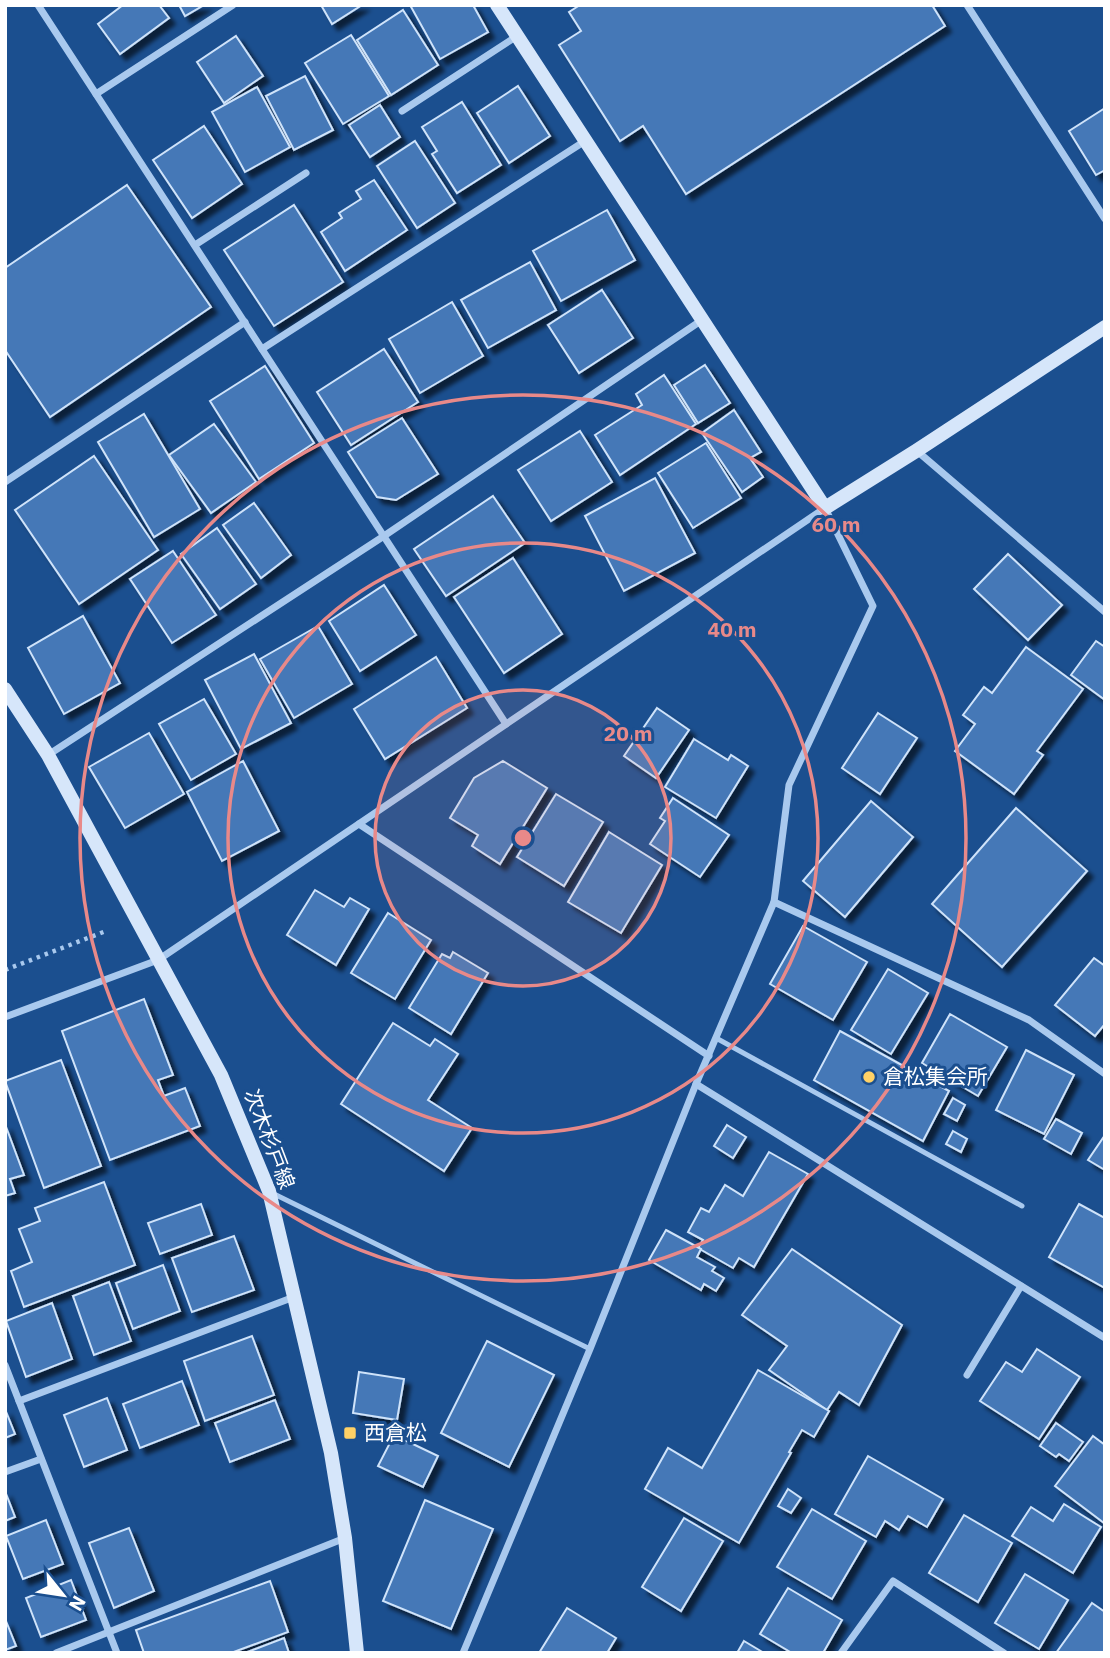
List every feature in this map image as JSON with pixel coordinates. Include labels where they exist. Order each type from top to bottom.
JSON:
[{"type":"main road","points":[[497,5],[825,508],[1105,327]]},
{"type":"main road","name":"次木杉戸線","points":[[5,689],[48,755],[221,1075],[269,1191],[331,1453],[345,1538],[357,1653]]},
{"type":"street","points":[[38,5],[506,724]]},
{"type":"street","points":[[96,94],[233,5]]},
{"type":"street","points":[[967,5],[1105,219]]},
{"type":"street","points":[[402,111],[517,36]]},
{"type":"street","points":[[262,349],[586,141]]},
{"type":"street","points":[[195,245],[306,173]]},
{"type":"street","points":[[48,755],[384,536],[702,319]]},
{"type":"street","points":[[5,482],[245,323]]},
{"type":"street","points":[[916,451],[1105,612]]},
{"type":"street","points":[[5,1017],[159,960],[825,508],[873,606],[789,785],[774,902],[696,1084],[590,1349],[463,1653]]},
{"type":"street","points":[[359,824],[709,1056]]},
{"type":"street","points":[[774,902],[1029,1020],[1105,1074]]},
{"type":"street","points":[[696,1084],[1105,1338]]},
{"type":"street","points":[[967,1375],[1021,1286]]},
{"type":"street","points":[[19,1401],[293,1297]]},
{"type":"street","points":[[5,1365],[117,1653]]},
{"type":"street","points":[[5,1472],[41,1459]]},
{"type":"street","points":[[56,1653],[345,1538]]},
{"type":"street","points":[[841,1653],[893,1581],[1004,1653]]},
{"type":"lane","points":[[716,1038],[1022,1206]]},
{"type":"lane","points":[[269,1191],[590,1349]]},
{"type":"path","points":[[5,970],[136,919]]},
{"type":"building","points":[[123,5],[159,5],[169,18],[120,54],[98,24]]},
{"type":"building","points":[[179,5],[204,5],[185,16]]},
{"type":"building","points":[[321,5],[362,5],[332,24]]},
{"type":"building","points":[[410,5],[473,5],[488,32],[440,59]]},
{"type":"building","points":[[580,5],[932,5],[945,26],[686,194],[643,126],[620,141],[559,45],[581,31],[569,12]]},
{"type":"building","points":[[403,10],[438,65],[391,95],[357,40]]},
{"type":"building","points":[[351,35],[389,96],[343,124],[305,63]]},
{"type":"building","points":[[236,36],[263,76],[224,103],[197,62]]},
{"type":"building","points":[[305,76],[333,130],[294,150],[266,96]]},
{"type":"building","points":[[518,86],[550,136],[509,163],[477,113]]},
{"type":"building","points":[[257,87],[290,147],[245,172],[212,112]]},
{"type":"building","points":[[462,102],[501,165],[457,193],[432,154],[437,151],[422,127]]},
{"type":"building","points":[[380,105],[400,137],[370,157],[349,125]]},
{"type":"building","points":[[1105,108],[1105,170],[1096,175],[1069,131]]},
{"type":"building","points":[[204,126],[242,184],[192,218],[153,160]]},
{"type":"building","points":[[415,141],[455,203],[417,228],[377,166]]},
{"type":"building","points":[[374,180],[407,230],[345,271],[321,232],[342,218],[339,213],[361,199],[356,191]]},
{"type":"building","points":[[127,185],[211,307],[50,417],[5,350],[5,268]]},
{"type":"building","points":[[294,205],[343,282],[274,326],[224,250]]},
{"type":"building","points":[[607,210],[635,260],[561,301],[533,251]]},
{"type":"building","points":[[530,262],[556,310],[488,348],[461,300]]},
{"type":"building","points":[[602,290],[633,338],[579,373],[548,325]]},
{"type":"building","points":[[452,302],[483,356],[420,393],[389,339]]},
{"type":"building","points":[[384,349],[418,402],[351,445],[317,392]]},
{"type":"building","points":[[705,365],[730,403],[698,423],[674,385]]},
{"type":"building","points":[[265,366],[314,443],[259,479],[210,401]]},
{"type":"building","points":[[664,375],[696,424],[620,475],[595,435],[642,405],[636,394]]},
{"type":"building","points":[[734,410],[761,452],[750,458],[763,477],[742,492],[702,433]]},
{"type":"building","points":[[144,414],[200,509],[154,537],[98,442]]},
{"type":"building","points":[[402,418],[438,474],[396,500],[377,497],[348,452]]},
{"type":"building","points":[[214,424],[256,482],[211,513],[169,455]]},
{"type":"building","points":[[580,431],[612,482],[551,521],[518,470]]},
{"type":"building","points":[[706,443],[741,498],[693,528],[658,473]]},
{"type":"building","points":[[94,456],[158,550],[79,604],[15,510]]},
{"type":"building","points":[[655,478],[695,553],[624,591],[585,516]]},
{"type":"building","points":[[493,496],[525,543],[446,596],[414,549]]},
{"type":"building","points":[[254,503],[291,555],[261,578],[223,525]]},
{"type":"building","points":[[217,528],[256,584],[220,609],[181,554]]},
{"type":"building","points":[[173,551],[216,615],[172,643],[130,579]]},
{"type":"building","points":[[1008,554],[1062,605],[1028,640],[974,589]]},
{"type":"building","points":[[513,558],[562,634],[504,673],[454,597]]},
{"type":"building","points":[[384,585],[416,635],[360,671],[329,621]]},
{"type":"building","points":[[83,616],[120,683],[64,714],[28,648]]},
{"type":"building","points":[[318,626],[352,684],[294,718],[260,659]]},
{"type":"building","points":[[1096,641],[1105,647],[1105,700],[1071,675]]},
{"type":"building","points":[[1026,647],[1083,689],[1037,751],[1043,755],[1014,794],[955,751],[975,724],[963,715],[984,687],[992,693]]},
{"type":"building","points":[[254,654],[291,723],[241,749],[205,680]]},
{"type":"building","points":[[436,657],[467,708],[385,759],[354,709]]},
{"type":"building","points":[[204,699],[236,754],[191,780],[159,724]]},
{"type":"building","points":[[657,708],[689,730],[656,778],[624,756]]},
{"type":"building","points":[[878,713],[917,738],[880,794],[842,768]]},
{"type":"building","points":[[149,733],[184,794],[125,828],[89,767]]},
{"type":"building","points":[[694,739],[728,760],[731,755],[748,766],[716,818],[665,787]]},
{"type":"building","points":[[243,761],[279,831],[222,861],[187,792]]},
{"type":"building","points":[[503,761],[547,788],[500,864],[472,846],[478,835],[450,818],[474,778]]},
{"type":"building","points":[[556,794],[603,822],[564,886],[517,857]]},
{"type":"building","points":[[673,798],[729,835],[700,877],[650,844],[665,821],[660,818]]},
{"type":"building","points":[[871,801],[913,837],[845,917],[803,881]]},
{"type":"building","points":[[1016,808],[1087,871],[1002,967],[932,904]]},
{"type":"building","points":[[609,832],[662,865],[621,933],[568,902]]},
{"type":"building","points":[[315,890],[344,907],[350,898],[369,909],[336,965],[287,935]]},
{"type":"building","points":[[388,913],[431,940],[395,999],[351,973]]},
{"type":"building","points":[[803,926],[867,962],[833,1020],[770,984]]},
{"type":"building","points":[[453,952],[488,973],[451,1034],[409,1008],[442,954],[450,958]]},
{"type":"building","points":[[1094,958],[1105,966],[1105,1024],[1095,1036],[1055,1005]]},
{"type":"building","points":[[888,969],[928,993],[891,1054],[851,1030]]},
{"type":"building","points":[[144,999],[173,1075],[158,1080],[164,1096],[185,1088],[200,1126],[110,1160],[62,1031]]},
{"type":"building","points":[[950,1014],[1007,1047],[978,1096],[922,1063]]},
{"type":"building","points":[[393,1023],[430,1046],[435,1039],[458,1054],[428,1100],[472,1128],[444,1171],[341,1104]]},
{"type":"building","points":[[840,1031],[949,1091],[923,1141],[814,1080]]},
{"type":"building","points":[[1026,1050],[1074,1075],[1044,1134],[996,1110]]},
{"type":"building","points":[[61,1060],[101,1166],[44,1188],[5,1081]]},
{"type":"building","points":[[953,1098],[965,1105],[957,1121],[944,1114]]},
{"type":"building","points":[[1056,1119],[1082,1133],[1071,1154],[1044,1139]]},
{"type":"building","points":[[5,1124],[24,1175],[10,1179],[15,1193],[5,1196]]},
{"type":"building","points":[[727,1125],[746,1137],[733,1158],[714,1146]]},
{"type":"building","points":[[953,1131],[967,1139],[961,1152],[946,1144]]},
{"type":"building","points":[[1105,1135],[1105,1170],[1088,1160]]},
{"type":"building","points":[[769,1152],[808,1174],[754,1267],[739,1258],[733,1268],[698,1248],[703,1240],[688,1232],[701,1208],[709,1212],[725,1185],[743,1196]]},
{"type":"building","points":[[104,1182],[135,1265],[24,1307],[11,1271],[32,1262],[19,1229],[40,1221],[35,1208]]},
{"type":"building","points":[[201,1204],[212,1235],[160,1254],[148,1223]]},
{"type":"building","points":[[1079,1204],[1105,1218],[1105,1288],[1049,1257]]},
{"type":"building","points":[[666,1230],[701,1249],[697,1257],[715,1267],[712,1271],[724,1278],[716,1291],[704,1284],[701,1290],[649,1260]]},
{"type":"building","points":[[234,1236],[254,1290],[192,1312],[172,1258]]},
{"type":"building","points":[[792,1249],[902,1325],[859,1405],[839,1392],[827,1410],[769,1370],[787,1346],[742,1315]]},
{"type":"building","points":[[163,1265],[180,1311],[133,1329],[116,1283]]},
{"type":"building","points":[[109,1282],[131,1341],[94,1355],[73,1296]]},
{"type":"building","points":[[52,1303],[72,1359],[26,1377],[6,1321]]},
{"type":"building","points":[[252,1336],[274,1395],[205,1421],[184,1361]]},
{"type":"building","points":[[487,1341],[554,1375],[509,1467],[441,1433]]},
{"type":"building","points":[[1037,1349],[1080,1377],[1039,1439],[980,1401],[1006,1362],[1022,1372]]},
{"type":"building","points":[[758,1370],[829,1411],[814,1437],[802,1430],[739,1543],[645,1489],[668,1448],[702,1468]]},
{"type":"building","points":[[359,1372],[404,1379],[397,1420],[353,1413]]},
{"type":"building","points":[[182,1381],[199,1425],[140,1448],[123,1404]]},
{"type":"building","points":[[107,1398],[127,1450],[84,1467],[64,1415]]},
{"type":"building","points":[[275,1400],[290,1439],[230,1462],[215,1423]]},
{"type":"building","points":[[5,1409],[15,1434],[5,1438]]},
{"type":"building","points":[[1056,1423],[1083,1442],[1069,1461],[1059,1454],[1056,1457],[1040,1446]]},
{"type":"building","points":[[394,1435],[438,1456],[423,1487],[378,1466]]},
{"type":"building","points":[[1093,1436],[1105,1445],[1104,1523],[1055,1486]]},
{"type":"building","points":[[868,1456],[943,1499],[927,1527],[908,1516],[899,1530],[885,1521],[876,1537],[835,1514]]},
{"type":"building","points":[[788,1489],[801,1498],[791,1513],[778,1506]]},
{"type":"building","points":[[5,1491],[15,1517],[5,1521]]},
{"type":"building","points":[[425,1500],[493,1529],[451,1629],[383,1601]]},
{"type":"building","points":[[1064,1504],[1101,1527],[1073,1573],[1012,1536],[1031,1507],[1053,1521]]},
{"type":"building","points":[[812,1509],[866,1541],[832,1599],[777,1567]]},
{"type":"building","points":[[964,1515],[1012,1543],[978,1602],[929,1573]]},
{"type":"building","points":[[684,1518],[723,1541],[681,1611],[642,1587]]},
{"type":"building","points":[[46,1520],[63,1564],[23,1579],[6,1536]]},
{"type":"building","points":[[129,1528],[154,1591],[114,1608],[89,1543]]},
{"type":"building","points":[[1025,1574],[1068,1600],[1039,1649],[995,1623]]},
{"type":"building","points":[[71,1580],[86,1620],[41,1637],[26,1598]]},
{"type":"building","points":[[270,1581],[288,1632],[231,1653],[144,1653],[136,1630]]},
{"type":"building","points":[[788,1588],[842,1620],[823,1653],[792,1653],[760,1634]]},
{"type":"building","points":[[1092,1603],[1105,1612],[1105,1653],[1056,1653]]},
{"type":"building","points":[[567,1608],[616,1638],[607,1653],[539,1653]]},
{"type":"building","points":[[5,1622],[16,1646],[5,1650]]},
{"type":"building","points":[[284,1638],[289,1653],[245,1653]]},
{"type":"building","points":[[744,1641],[764,1653],[737,1653]]},
{"type":"place","name":"倉松集会所","points":[[869,1077]]},
{"type":"place","name":"西倉松","points":[[350,1433]]}]
